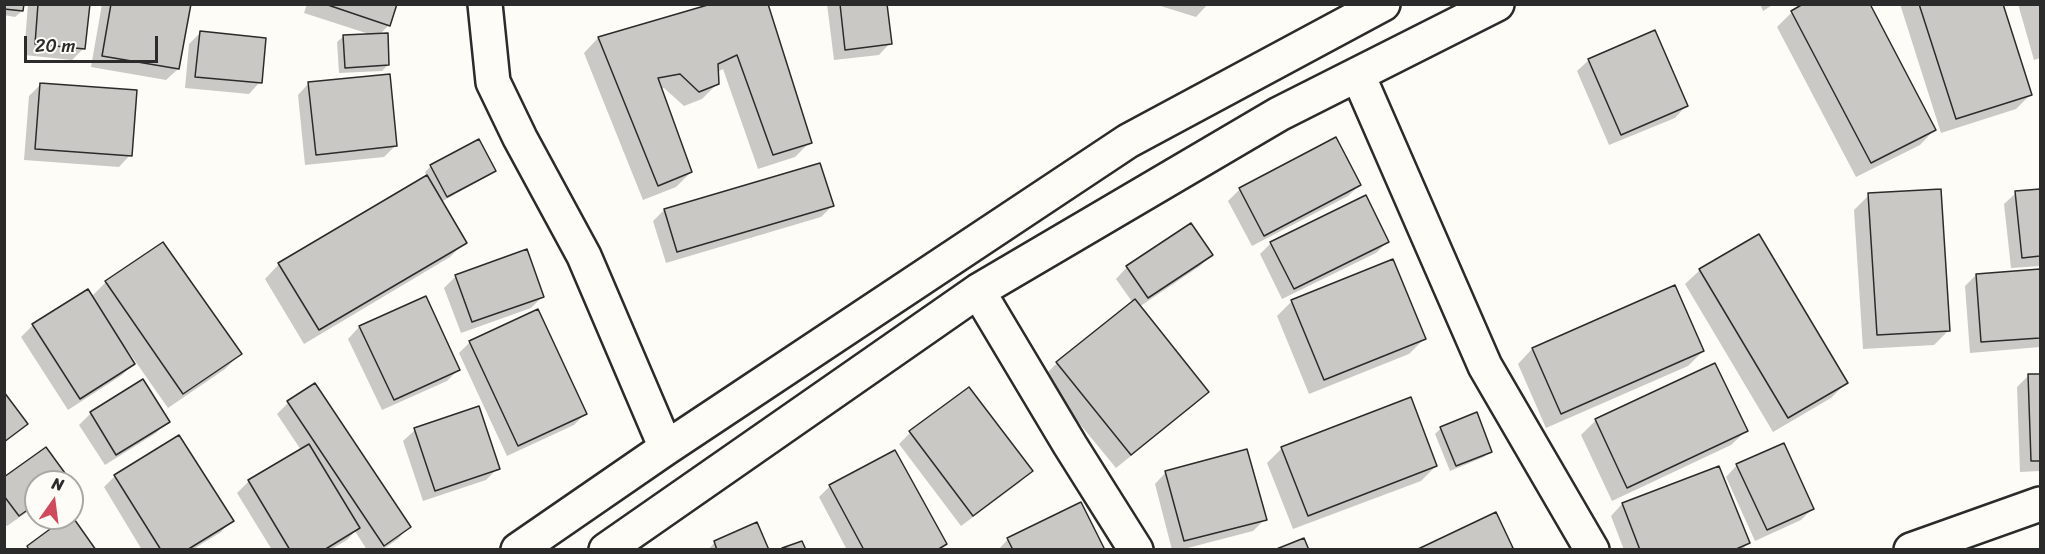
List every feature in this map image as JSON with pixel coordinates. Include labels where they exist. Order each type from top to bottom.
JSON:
[{"type":"street","points":[[485,4],[494,81],[520,138],[584,256],[666,448]]},
{"type":"street","points":[[518,549],[1128,141],[1383,4]]},
{"type":"street","points":[[606,549],[978,291],[1280,114],[1497,4]]},
{"type":"street","points":[[1358,75],[1485,366],[1592,549]]},
{"type":"street","points":[[978,291],[1070,445],[1136,549]]},
{"type":"street","points":[[1911,549],[2040,504]]},
{"type":"building","points":[[4,4],[24,4],[23,11],[4,9]]},
{"type":"building","points":[[38,4],[90,4],[85,49],[35,44]]},
{"type":"building","points":[[111,4],[191,4],[179,69],[102,56]]},
{"type":"building","points":[[325,4],[397,4],[390,26]]},
{"type":"building","points":[[711,4],[768,4],[812,143],[773,155],[737,55],[718,64],[719,84],[699,92],[680,74],[658,78],[692,172],[658,186],[598,37]]},
{"type":"building","points":[[840,4],[887,4],[892,44],[845,50]]},
{"type":"building","points":[[1803,4],[1870,4],[1936,130],[1871,163],[1791,11]]},
{"type":"building","points":[[1919,4],[2003,4],[2032,95],[1956,119]]},
{"type":"building","points":[[1655,30],[1688,106],[1621,135],[1588,59]]},
{"type":"building","points":[[200,31],[266,38],[262,83],[195,77]]},
{"type":"building","points":[[388,33],[389,65],[345,68],[343,35]]},
{"type":"building","points":[[390,74],[397,146],[316,155],[308,82]]},
{"type":"building","points":[[40,83],[137,90],[132,156],[35,149]]},
{"type":"building","points":[[1336,137],[1361,185],[1264,236],[1239,188]]},
{"type":"building","points":[[479,139],[496,171],[447,197],[430,165]]},
{"type":"building","points":[[820,163],[834,206],[677,252],[664,209]]},
{"type":"building","points":[[427,175],[467,243],[319,330],[278,263]]},
{"type":"building","points":[[1941,189],[1950,331],[1877,335],[1868,193]]},
{"type":"building","points":[[2040,189],[2040,256],[2022,258],[2015,191]]},
{"type":"building","points":[[1366,195],[1389,242],[1294,289],[1270,242]]},
{"type":"building","points":[[1191,223],[1213,255],[1148,298],[1126,266]]},
{"type":"building","points":[[1759,234],[1848,383],[1788,418],[1699,269]]},
{"type":"building","points":[[163,242],[242,354],[183,394],[105,281]]},
{"type":"building","points":[[527,249],[544,297],[472,322],[455,275]]},
{"type":"building","points":[[1393,259],[1426,339],[1324,380],[1291,300]]},
{"type":"building","points":[[2040,269],[2040,338],[1981,342],[1976,274]]},
{"type":"building","points":[[1675,285],[1704,351],[1561,414],[1532,348]]},
{"type":"building","points":[[88,289],[135,364],[80,399],[32,324]]},
{"type":"building","points":[[426,296],[460,370],[394,400],[359,326]]},
{"type":"building","points":[[1135,299],[1209,392],[1131,455],[1056,362]]},
{"type":"building","points":[[538,309],[587,414],[518,446],[469,341]]},
{"type":"building","points":[[1715,363],[1748,431],[1627,488],[1595,419]]},
{"type":"building","points":[[2028,374],[2040,374],[2040,461],[2031,461]]},
{"type":"building","points":[[143,379],[170,422],[116,455],[90,412]]},
{"type":"building","points":[[315,383],[411,527],[384,546],[287,401]]},
{"type":"building","points":[[969,387],[1033,471],[973,516],[909,431]]},
{"type":"building","points":[[4,392],[28,424],[4,442]]},
{"type":"building","points":[[1411,397],[1437,466],[1308,516],[1281,447]]},
{"type":"building","points":[[479,406],[500,469],[435,491],[414,428]]},
{"type":"building","points":[[1477,412],[1492,452],[1456,466],[1440,427]]},
{"type":"building","points":[[179,435],[234,521],[187,550],[161,550],[114,475]]},
{"type":"building","points":[[1784,443],[1814,509],[1767,530],[1736,464]]},
{"type":"building","points":[[309,444],[360,528],[324,550],[290,550],[248,480]]},
{"type":"building","points":[[46,447],[63,470],[24,470],[24,512],[19,516],[4,496],[4,477]]},
{"type":"building","points":[[1247,449],[1267,520],[1184,541],[1165,471]]},
{"type":"building","points":[[895,450],[947,544],[937,550],[864,550],[829,485]]},
{"type":"building","points":[[1719,466],[1750,543],[1734,550],[1640,550],[1622,503]]},
{"type":"building","points":[[1081,502],[1105,550],[1013,550],[1007,538]]},
{"type":"building","points":[[1496,512],[1513,548],[1509,550],[1416,550]]},
{"type":"building","points":[[757,522],[769,550],[717,550],[714,541]]},
{"type":"building","points":[[49,530],[82,530],[96,550],[29,550],[27,546]]},
{"type":"building","points":[[1304,538],[1309,550],[1274,550]]},
{"type":"building","points":[[802,541],[806,550],[782,548]]}]
